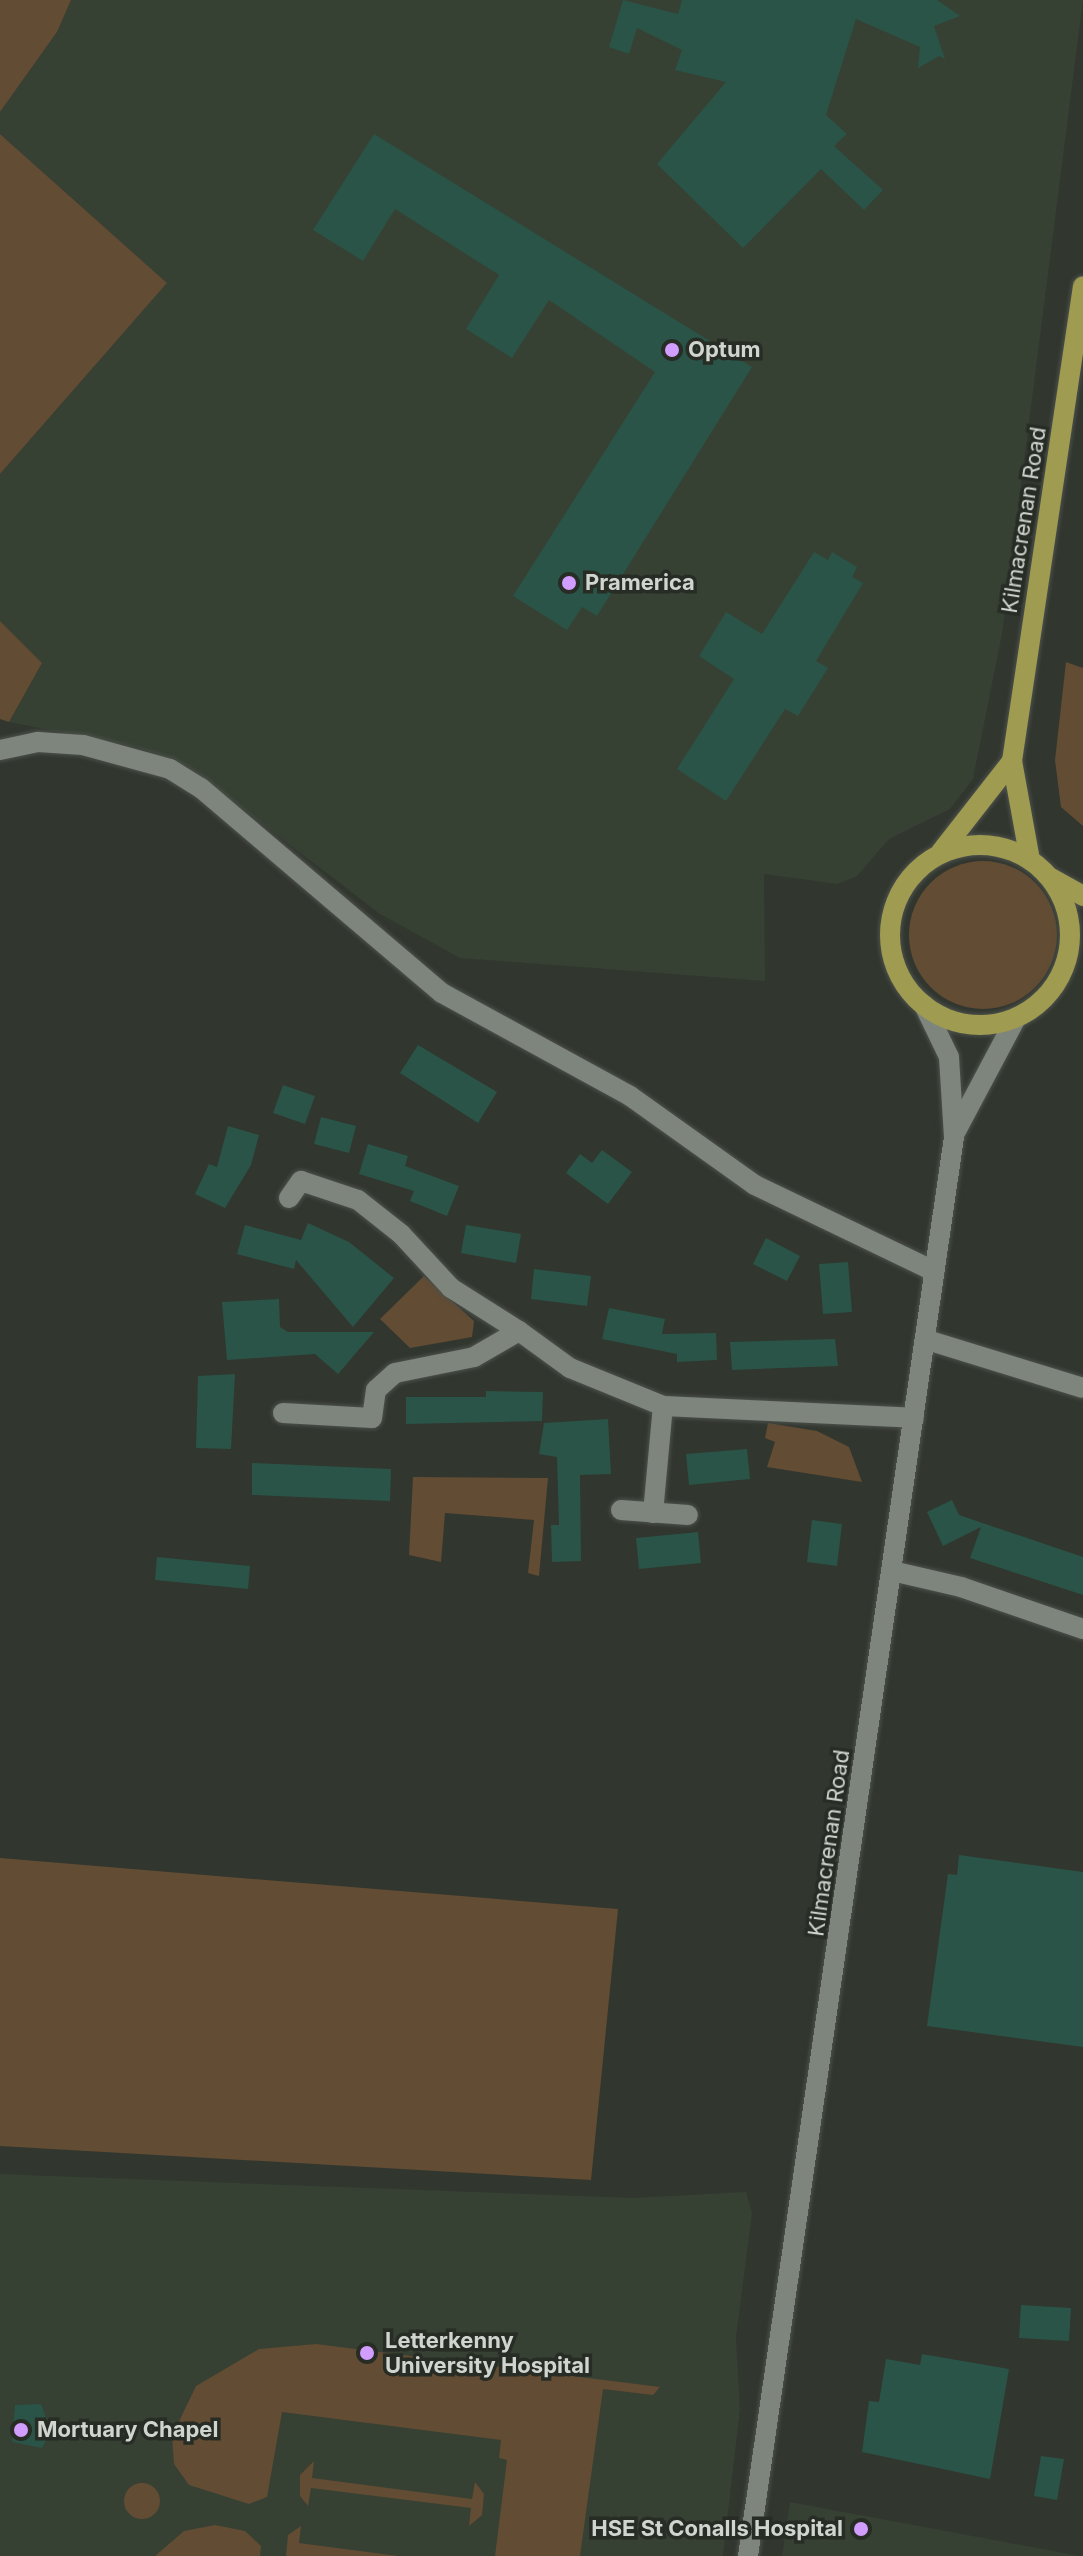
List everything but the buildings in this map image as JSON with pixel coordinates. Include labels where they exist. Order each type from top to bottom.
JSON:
[{"type":"main road","name":"Kilmacrenan Road","points":[[1012,761],[1083,286]]},
{"type":"main road","points":[[1012,761],[937,857],[906,885],[891,923],[900,975],[924,1005],[975,1025],[1016,1018],[1083,964]]},
{"type":"main road","points":[[1012,761],[1030,860]]},
{"type":"main road","points":[[937,857],[984,846],[1030,860],[1048,876],[1083,896]]},
{"type":"main road","points":[[1048,876],[1069,921],[1067,959],[1057,983]]},
{"type":"street","points":[[0,750],[38,742],[83,745],[170,769],[201,788],[442,993],[630,1096],[755,1185],[934,1271]]},
{"type":"street","name":"Kilmacrenan Road","points":[[748,2556],[927,1340],[954,1137],[949,1057],[924,1005]]},
{"type":"street","name":"Kilmacrenan Road","points":[[954,1137],[977,1081],[1016,1018]]},
{"type":"street","points":[[289,1198],[301,1181],[358,1200],[451,1288],[570,1368],[663,1406],[914,1418]]},
{"type":"street","points":[[283,1413],[372,1418],[376,1390],[395,1373],[474,1357],[519,1331]]},
{"type":"street","points":[[927,1340],[1083,1388]]},
{"type":"street","points":[[653,1513],[663,1406]]},
{"type":"street","points":[[621,1510],[688,1515]]},
{"type":"street","points":[[892,1571],[961,1587],[1083,1629]]},
{"type":"shaded area","points":[[0,0],[71,0],[57,32],[0,112]]},
{"type":"shaded area","points":[[71,0],[1083,0],[1002,634],[973,779],[950,809],[889,839],[857,876],[837,884],[764,874],[765,981],[460,958],[380,914],[187,766],[137,747],[9,722],[42,663],[0,621],[0,474],[167,283],[0,134],[0,112],[57,32]]},
{"type":"shaded area","points":[[0,134],[167,283],[0,474]]},
{"type":"shaded area","points":[[0,621],[42,663],[9,722],[0,719]]},
{"type":"shaded area","points":[[1066,662],[1083,668],[1083,826],[1061,807],[1055,760]]},
{"type":"shaded area","points":[[983,861],[1011,866],[1035,883],[1052,907],[1057,935],[1052,963],[1035,987],[1011,1004],[983,1009],[955,1004],[931,987],[914,963],[909,935],[914,907],[931,883],[955,866]]},
{"type":"shaded area","points":[[424,1276],[474,1321],[472,1337],[410,1348],[380,1319]]},
{"type":"shaded area","points":[[768,1423],[817,1431],[849,1447],[862,1482],[767,1467],[775,1442],[765,1438]]},
{"type":"shaded area","points":[[413,1477],[548,1478],[539,1576],[528,1573],[534,1520],[445,1513],[441,1562],[409,1555]]},
{"type":"shaded area","points":[[0,1858],[618,1909],[591,2180],[0,2146]]},
{"type":"shaded area","name":"Letterkenny University Hospital","points":[[0,2174],[633,2198],[746,2192],[752,2213],[736,2337],[740,2409],[723,2556],[0,2556]]},
{"type":"shaded area","points":[[316,2344],[660,2387],[653,2395],[603,2389],[580,2556],[495,2556],[507,2460],[499,2458],[501,2440],[282,2412],[267,2497],[249,2504],[189,2485],[174,2464],[172,2436],[196,2386],[259,2349]]},
{"type":"shaded area","points":[[314,2461],[312,2478],[472,2499],[475,2482],[484,2494],[482,2515],[469,2526],[471,2508],[311,2488],[308,2506],[300,2496],[300,2475]]},
{"type":"shaded area","points":[[142,2483],[155,2488],[160,2501],[155,2514],[142,2519],[129,2514],[124,2501],[129,2488]]},
{"type":"shaded area","name":"HSE St Conalls Hospital","points":[[790,2502],[1080,2556],[782,2556]]},
{"type":"shaded area","points":[[215,2525],[245,2531],[261,2546],[260,2556],[155,2556],[184,2531]]},
{"type":"shaded area","points":[[301,2526],[299,2543],[398,2556],[286,2556],[288,2535]]},
{"type":"place","name":"Optum","points":[[672,350]]},
{"type":"place","name":"Pramerica","points":[[569,583]]},
{"type":"place","name":"Letterkenny University Hospital","points":[[367,2353]]},
{"type":"place","name":"Mortuary Chapel","points":[[21,2430]]},
{"type":"place","name":"HSE St Conalls Hospital","points":[[861,2529]]}]
